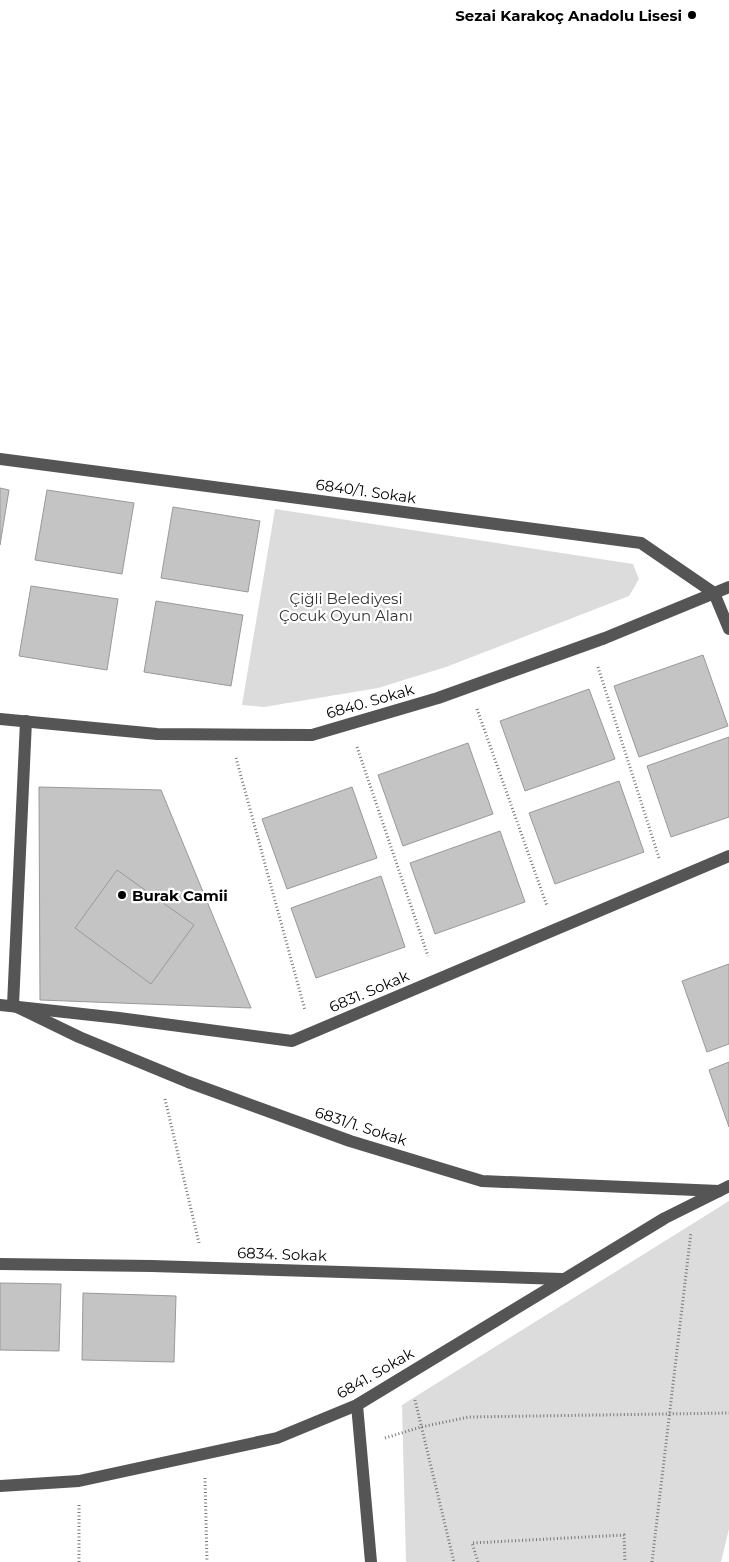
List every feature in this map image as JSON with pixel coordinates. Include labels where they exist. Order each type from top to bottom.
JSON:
[{"type":"street","name":"6840/1. Sokak","points":[[0,459],[642,543],[714,593]]},
{"type":"street","name":"6840. Sokak","points":[[0,719],[157,734],[312,735],[438,698],[590,643],[729,587]]},
{"type":"street","points":[[714,593],[729,629]]},
{"type":"street","points":[[13,1006],[26,721]]},
{"type":"street","name":"6831. Sokak","points":[[0,1005],[292,1041],[729,856]]},
{"type":"street","name":"6831/1. Sokak","points":[[13,1006],[79,1037],[188,1082],[350,1141],[482,1181],[724,1189]]},
{"type":"street","name":"6841. Sokak","points":[[0,1486],[79,1482],[276,1438],[357,1405],[665,1218],[724,1189]]},
{"type":"street","name":"6834. Sokak","points":[[0,1264],[205,1268],[562,1280]]},
{"type":"street","points":[[357,1405],[371,1562]]},
{"type":"path","points":[[590,643],[667,883]]},
{"type":"path","points":[[469,686],[555,930]]},
{"type":"path","points":[[349,724],[436,980]]},
{"type":"path","points":[[229,735],[312,1033]]},
{"type":"path","points":[[158,1069],[205,1268]]},
{"type":"path","points":[[652,1562],[688,1247],[696,1202]]},
{"type":"path","points":[[409,1373],[454,1562]]},
{"type":"path","points":[[361,1446],[421,1427],[469,1416],[729,1413]]},
{"type":"path","points":[[205,1454],[207,1562]]},
{"type":"path","points":[[79,1482],[79,1562]]},
{"type":"path","points":[[478,1562],[472,1543],[624,1535],[625,1562]]},
{"type":"green space","name":"Çiğli Belediyesi Çocuk Oyun Alanı","points":[[275,509],[633,564],[639,579],[629,596],[446,667],[378,688],[264,707],[242,705]]},
{"type":"green space","points":[[729,1201],[729,1529],[721,1562],[406,1562],[402,1405]]},
{"type":"building","points":[[0,488],[9,490],[0,545]]},
{"type":"building","points":[[47,490],[134,503],[122,574],[35,560]]},
{"type":"building","points":[[173,507],[260,521],[248,592],[161,578]]},
{"type":"building","points":[[31,586],[118,599],[107,670],[19,656]]},
{"type":"building","points":[[156,601],[243,615],[231,686],[144,672]]},
{"type":"building","points":[[703,655],[728,726],[639,757],[614,686]]},
{"type":"building","points":[[589,689],[615,759],[525,791],[500,721]]},
{"type":"building","points":[[729,737],[729,817],[671,837],[647,766]]},
{"type":"building","points":[[468,743],[493,814],[403,846],[378,775]]},
{"type":"building","points":[[619,781],[644,852],[555,884],[529,813]]},
{"type":"building","name":"Burak Camii","points":[[39,787],[161,790],[251,1008],[40,1000]]},
{"type":"building","points":[[352,787],[377,858],[287,889],[262,819]]},
{"type":"building","points":[[500,831],[525,902],[435,934],[410,863]]},
{"type":"building","points":[[117,870],[194,925],[151,984],[75,928]]},
{"type":"building","points":[[381,876],[405,947],[316,978],[291,908]]},
{"type":"building","points":[[729,964],[729,1044],[707,1052],[682,981]]},
{"type":"building","points":[[729,1062],[729,1127],[709,1070]]},
{"type":"building","points":[[0,1283],[61,1284],[59,1351],[0,1350]]},
{"type":"building","points":[[83,1293],[176,1296],[174,1362],[82,1360]]},
{"type":"place","name":"Sezai Karakoç Anadolu Lisesi","points":[[692,15]]},
{"type":"place","name":"Burak Camii","points":[[122,895]]}]
